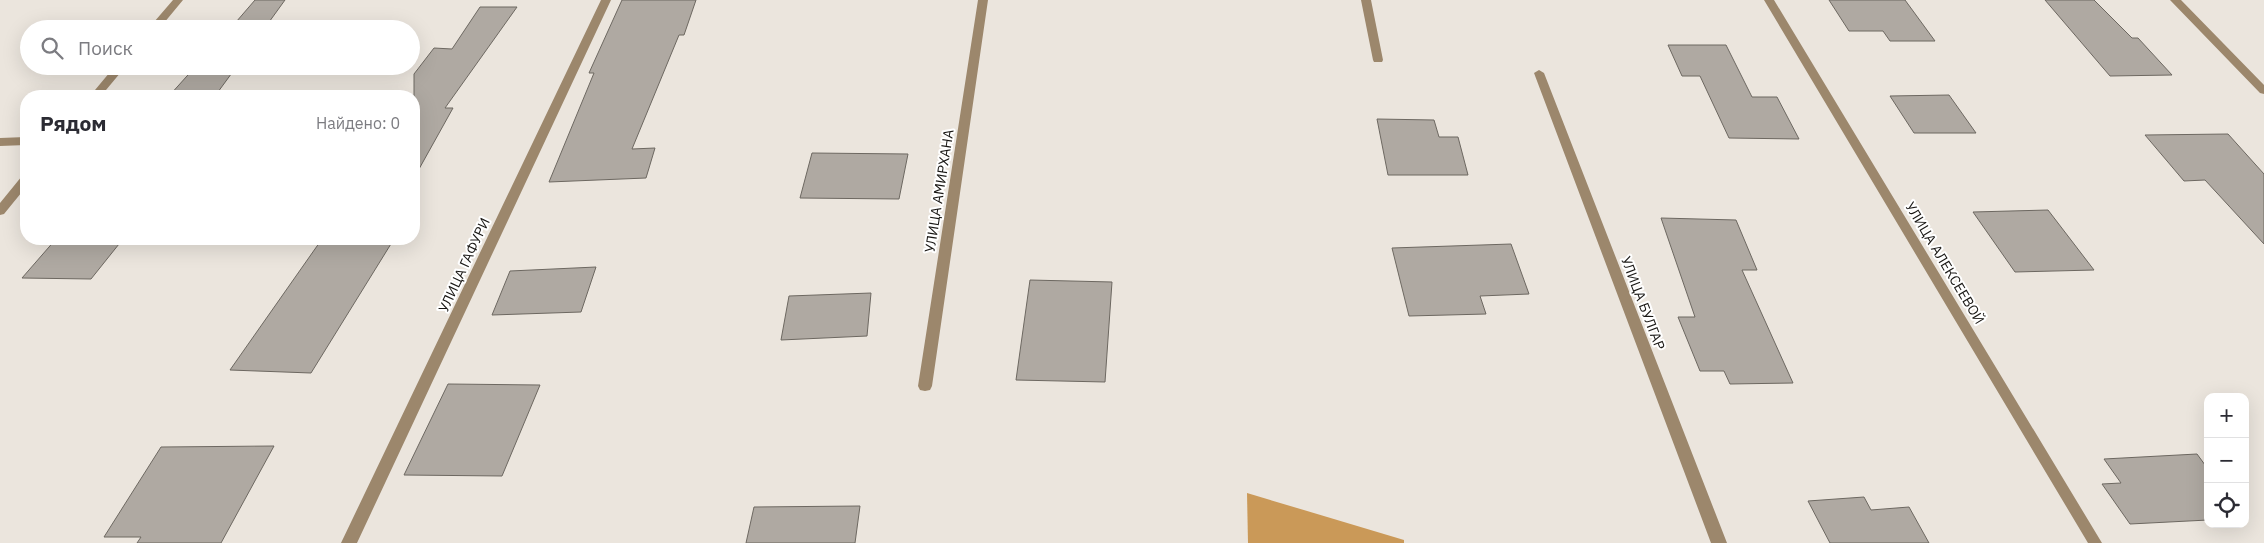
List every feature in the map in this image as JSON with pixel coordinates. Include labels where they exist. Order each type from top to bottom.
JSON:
[{"type":"street","points":[[161,20],[178,0]]},
{"type":"street","name":"УЛИЦА ГАФУРИ","points":[[348,543],[606,0]]},
{"type":"street","name":"УЛИЦА АМИРХАНА","points":[[925,386],[983,0]]},
{"type":"street","points":[[1366,0],[1378,60]]},
{"type":"street","name":"УЛИЦА АЛЕКСЕЕВОЙ","points":[[1769,0],[2095,542]]},
{"type":"street","points":[[2175,0],[2264,91]]},
{"type":"street","name":"УЛИЦА БУЛГАР","points":[[1539,73],[1719,543]]},
{"type":"street","points":[[100,90],[113,75]]},
{"type":"street","points":[[0,142],[20,141]]},
{"type":"street","points":[[0,211],[20,186]]},
{"type":"shaded area","points":[[1247,493],[1404,540],[1404,543],[1248,543]]},
{"type":"building","points":[[255,0],[285,0],[271,20],[238,20]]},
{"type":"building","points":[[622,0],[696,0],[684,35],[679,35],[632,149],[655,148],[646,178],[549,182],[594,73],[589,73]]},
{"type":"building","points":[[1829,0],[1905,0],[1935,41],[1890,41],[1883,31],[1849,31]]},
{"type":"building","points":[[2045,0],[2094,0],[2132,38],[2138,38],[2172,75],[2110,76]]},
{"type":"building","points":[[480,7],[517,7],[445,108],[453,108],[420,167],[420,90],[414,90],[414,75],[420,75],[420,66],[434,48],[452,49]]},
{"type":"building","points":[[1668,45],[1726,45],[1752,97],[1777,97],[1799,139],[1729,138],[1700,76],[1682,76]]},
{"type":"building","points":[[188,75],[230,75],[219,90],[174,90]]},
{"type":"building","points":[[1949,95],[1976,133],[1914,133],[1890,96]]},
{"type":"building","points":[[1377,119],[1434,120],[1439,137],[1458,137],[1468,175],[1388,175]]},
{"type":"building","points":[[2228,134],[2264,174],[2264,244],[2205,180],[2184,181],[2145,135]]},
{"type":"building","points":[[812,153],[908,154],[899,199],[800,198]]},
{"type":"building","points":[[2048,210],[2094,270],[2015,272],[1973,212]]},
{"type":"building","points":[[1661,218],[1736,220],[1757,270],[1742,270],[1793,383],[1730,384],[1724,371],[1700,371],[1678,317],[1695,317]]},
{"type":"building","points":[[1511,244],[1529,294],[1480,296],[1486,314],[1409,316],[1392,248]]},
{"type":"building","points":[[51,245],[118,245],[91,279],[22,278]]},
{"type":"building","points":[[318,245],[390,245],[311,373],[230,370]]},
{"type":"building","points":[[596,267],[581,312],[492,315],[510,271]]},
{"type":"building","points":[[1030,280],[1112,282],[1105,382],[1016,380]]},
{"type":"building","points":[[871,293],[867,336],[781,340],[789,296]]},
{"type":"building","points":[[448,384],[540,385],[502,476],[404,475]]},
{"type":"building","points":[[274,446],[221,543],[137,543],[141,537],[104,537],[161,447]]},
{"type":"building","points":[[2197,454],[2204,464],[2204,520],[2130,524],[2102,484],[2121,483],[2104,459]]},
{"type":"building","points":[[1864,497],[1871,510],[1909,507],[1929,543],[1830,543],[1808,501]]},
{"type":"building","points":[[860,506],[855,543],[746,543],[754,507]]}]
